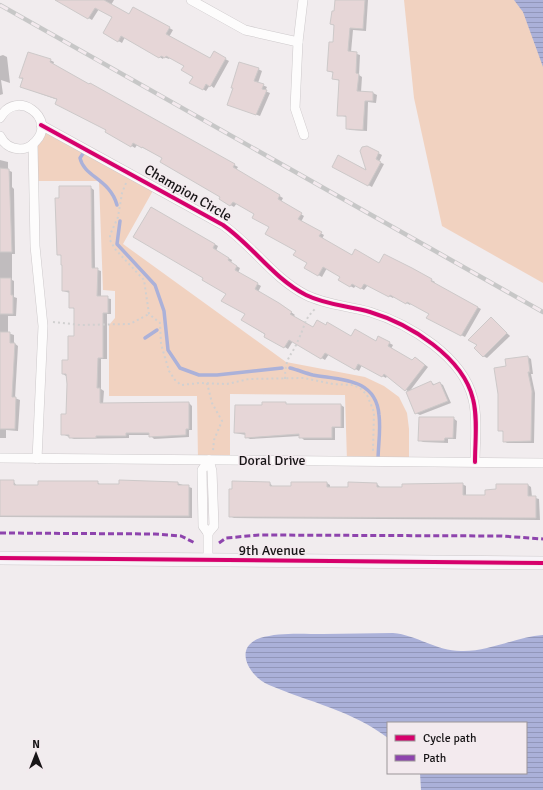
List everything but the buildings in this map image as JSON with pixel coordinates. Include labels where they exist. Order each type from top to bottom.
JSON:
[{"type":"main road","name":"9th Avenue","points":[[0,558],[543,563]]},
{"type":"street","points":[[191,0],[245,30],[298,42]]},
{"type":"street","points":[[303,0],[298,42],[295,108],[304,135]]},
{"type":"street","points":[[0,118],[9,108],[23,106],[36,112],[41,125],[40,136],[33,144],[23,148],[12,148],[4,142],[0,136]]},
{"type":"street","name":"Champion Circle","points":[[41,125],[223,225],[243,240],[286,283],[307,296],[371,312],[390,320],[426,340],[451,359],[463,374],[473,400],[475,462]]},
{"type":"street","points":[[33,144],[35,246],[43,322],[37,459]]},
{"type":"street","name":"Doral Drive","points":[[0,458],[543,463]]},
{"type":"street","points":[[208,560],[208,533],[203,526],[202,470],[211,460]]},
{"type":"path","points":[[132,174],[123,189],[118,218],[111,233],[110,240],[115,249],[144,280],[149,314],[161,324],[160,344],[169,372],[175,380],[183,385],[207,382],[228,384],[249,379],[307,378],[333,384],[353,385],[363,390],[368,398],[374,414],[372,461]]},
{"type":"path","points":[[285,379],[287,359],[299,340],[305,319],[323,301]]},
{"type":"path","points":[[43,322],[61,322],[80,325],[128,325],[149,314]]},
{"type":"path","points":[[207,382],[212,403],[222,421],[214,440],[211,460]]},
{"type":"shaded area","points":[[404,0],[543,0],[543,283],[442,226],[414,98]]},
{"type":"shaded area","points":[[41,129],[155,187],[123,244],[286,362],[365,377],[384,386],[399,397],[407,413],[409,429],[409,462],[347,461],[345,395],[230,394],[230,460],[198,460],[197,396],[109,396],[109,325],[115,318],[115,291],[103,290],[99,181],[34,181],[36,142]]},
{"type":"water","points":[[514,0],[543,0],[543,67],[523,12]]},
{"type":"water","points":[[292,634],[402,634],[435,646],[461,651],[482,649],[522,638],[543,635],[543,790],[421,790],[420,774],[527,774],[527,722],[387,722],[387,737],[346,714],[269,685],[256,676],[250,669],[247,662],[247,648],[260,638]]},
{"type":"waterway","points":[[86,149],[80,158],[82,164],[86,170],[109,189],[114,196],[117,205]]},
{"type":"waterway","points":[[120,221],[117,244],[155,285],[164,311],[168,350],[180,368],[199,375],[217,375],[282,368]]},
{"type":"waterway","points":[[145,338],[157,330]]},
{"type":"waterway","points":[[290,368],[313,375],[355,383],[364,387],[371,394],[376,403],[380,421],[378,461]]},
{"type":"railway","points":[[0,5],[543,312]]},
{"type":"marked path","points":[[0,533],[155,534],[181,536],[195,543]]},
{"type":"marked path","points":[[219,543],[226,538],[259,535],[502,536],[543,539]]},
{"type":"cycle path","points":[[41,125],[223,225],[244,242],[283,280],[306,295],[321,301],[386,317],[433,344],[447,356],[458,369],[467,384],[473,399],[476,422],[475,462]]},
{"type":"cycle path","points":[[0,558],[543,563]]}]
